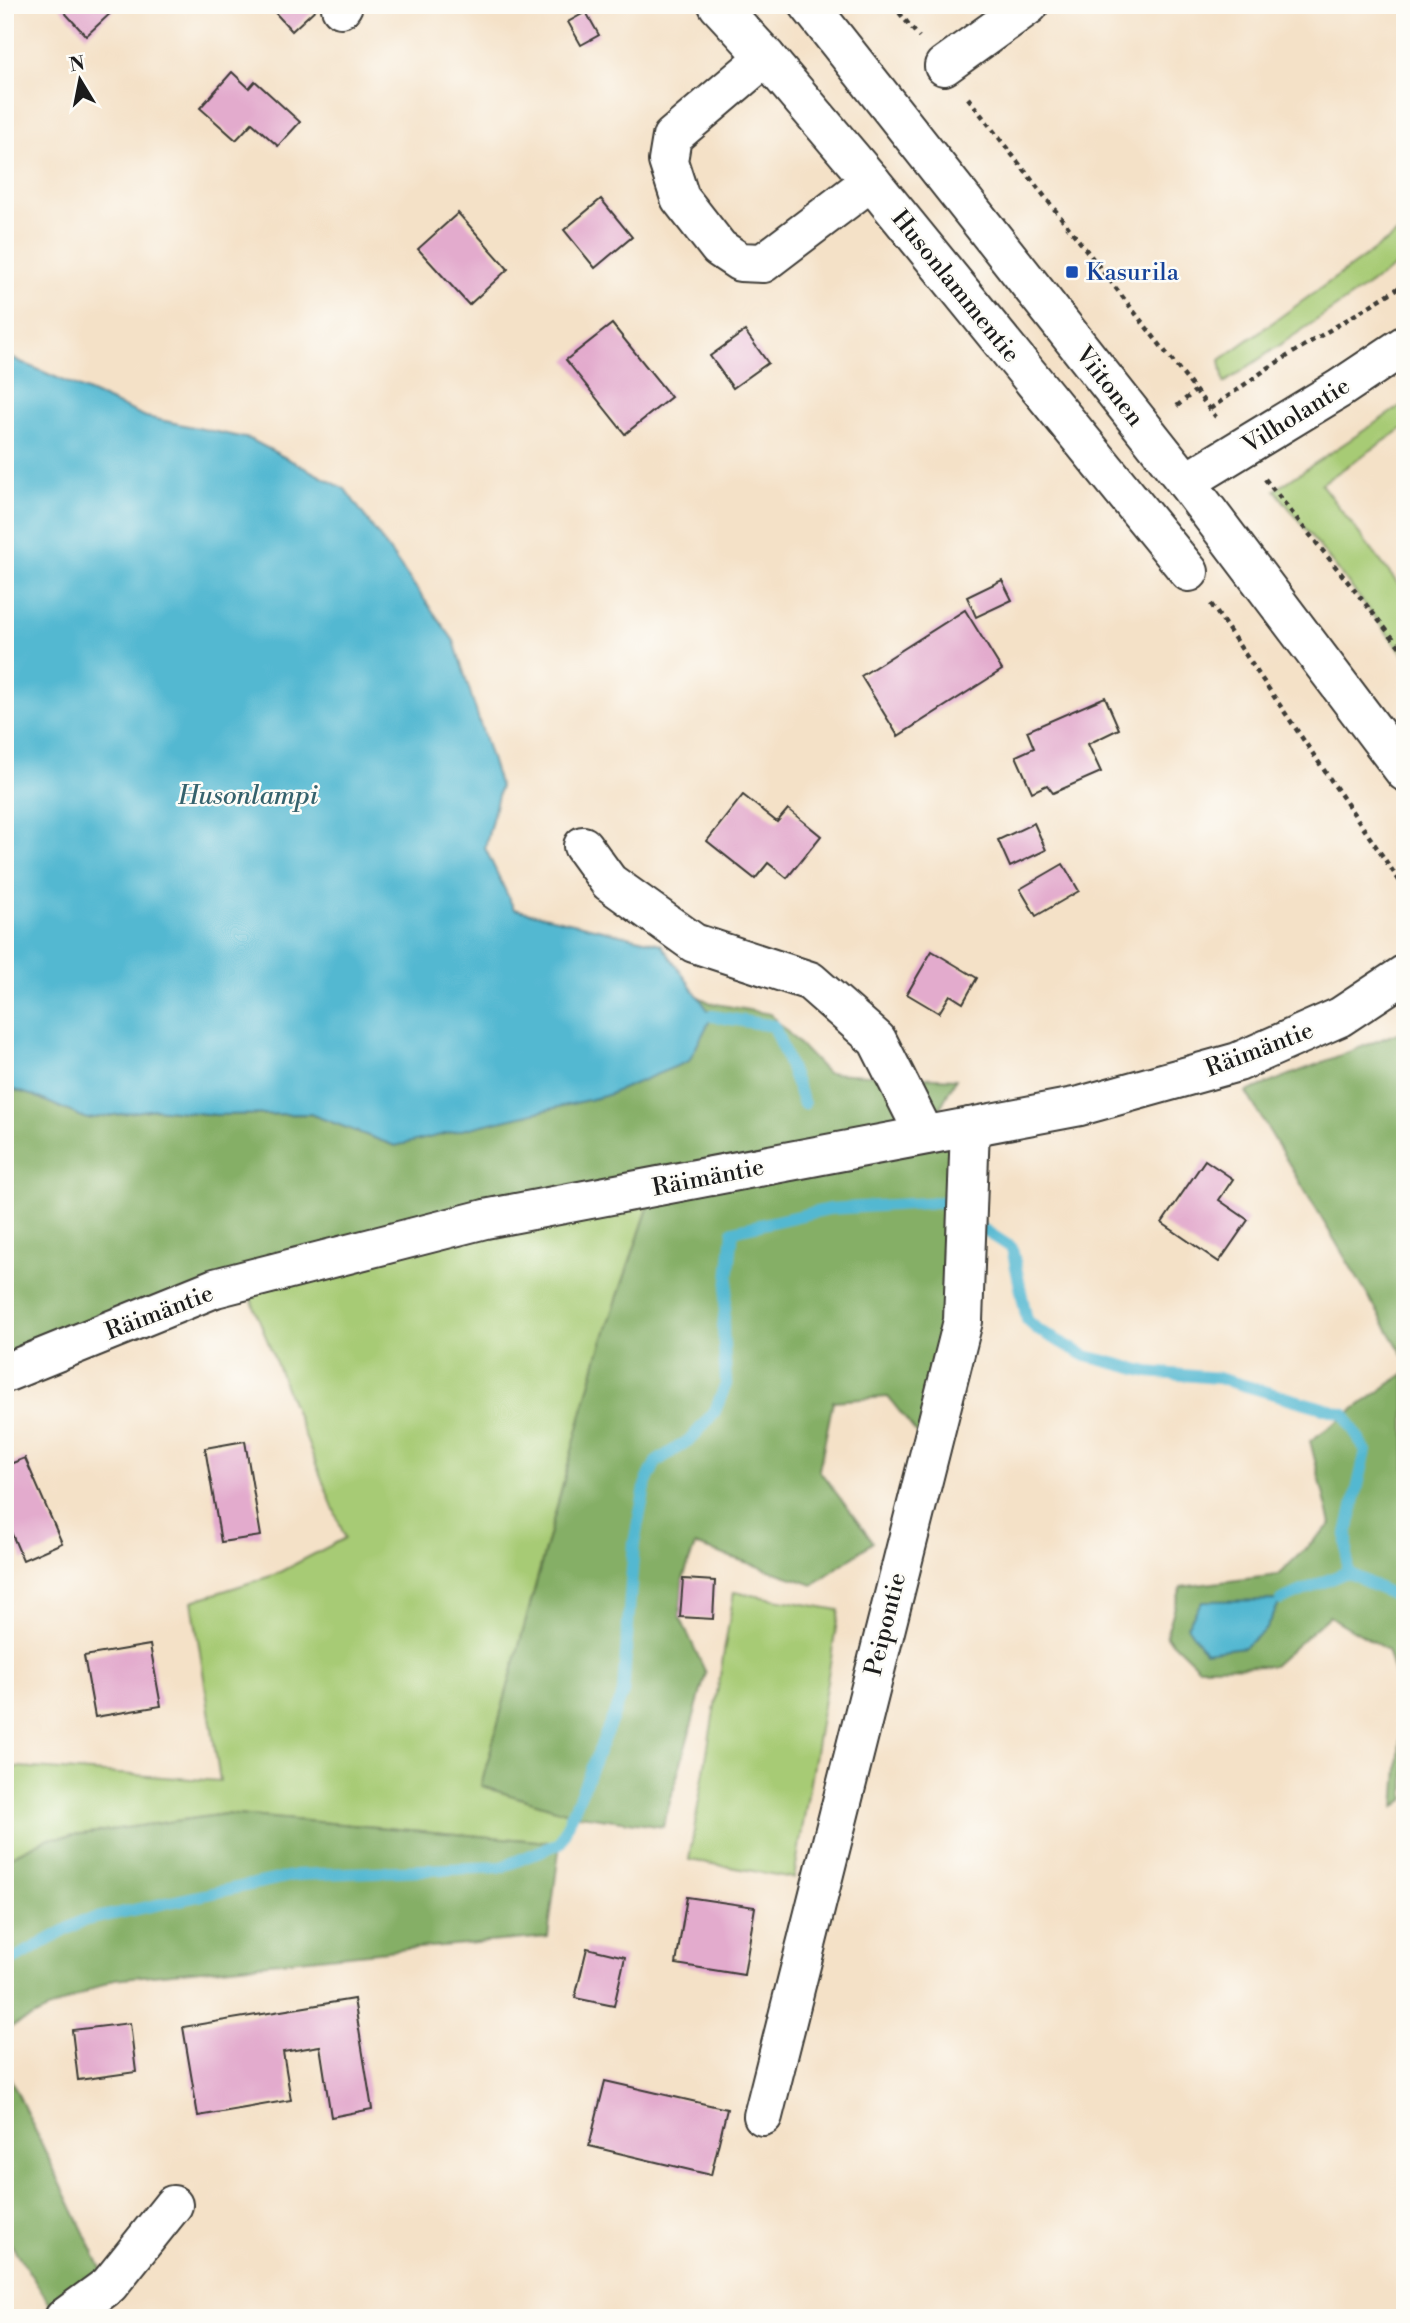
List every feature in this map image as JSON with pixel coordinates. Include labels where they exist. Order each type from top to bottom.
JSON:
[{"type":"street","name":"Husonlammentie","points":[[718,5],[766,57],[871,181],[1189,572]]},
{"type":"street","name":"Viitonen","points":[[809,5],[1186,482],[1405,772]]},
{"type":"street","points":[[944,66],[1029,5]]},
{"type":"street","points":[[766,57],[672,137],[668,161],[680,198],[719,248],[740,262],[763,263],[871,181]]},
{"type":"street","name":"Vilholantie","points":[[1186,482],[1405,345]]},
{"type":"street","points":[[583,846],[609,882],[694,943],[810,981],[877,1040],[925,1135]]},
{"type":"street","name":"Räimäntie","points":[[5,1373],[215,1288],[485,1219],[1080,1106],[1238,1062],[1340,1017],[1405,974]]},
{"type":"street","name":"Peipontie","points":[[763,2116],[963,1321],[970,1127]]},
{"type":"street","points":[[64,2318],[109,2285],[173,2205]]},
{"type":"path","points":[[893,5],[944,66],[1210,410],[1405,653]]},
{"type":"path","points":[[1210,410],[1268,368],[1405,284]]},
{"type":"path","points":[[1189,572],[1405,889]]},
{"type":"green space","points":[[1405,228],[1405,260],[1224,383],[1220,360]]},
{"type":"green space","points":[[1405,403],[1405,427],[1321,484],[1405,593],[1405,656],[1275,490]]},
{"type":"green space","points":[[697,996],[711,1003],[770,1014],[827,1073],[956,1079],[925,1135],[970,1127],[930,1450],[888,1397],[833,1401],[819,1470],[873,1542],[813,1585],[695,1545],[683,1579],[680,1617],[706,1673],[663,1827],[572,1814],[481,1786],[598,1355],[655,1188],[485,1219],[5,1373],[5,1087],[34,1096],[87,1119],[155,1109],[216,1115],[310,1114],[395,1146],[711,1016]]},
{"type":"green space","points":[[1405,1030],[1405,1358],[1246,1092]]},
{"type":"green space","points":[[655,1187],[598,1355],[481,1786],[572,1814],[560,1843],[225,1814],[46,1839],[5,1859],[5,1766],[220,1781],[192,1601],[274,1575],[345,1538],[244,1281]]},
{"type":"green space","points":[[1405,1373],[1405,1799],[1395,1807],[1403,1702],[1387,1650],[1329,1616],[1273,1666],[1198,1667],[1166,1636],[1181,1587],[1278,1575],[1331,1524],[1310,1441]]},
{"type":"green space","points":[[734,1592],[839,1610],[794,1878],[689,1860]]},
{"type":"green space","points":[[225,1814],[560,1843],[548,1937],[114,1979],[5,2030],[5,1859],[46,1839]]},
{"type":"green space","points":[[5,2067],[109,2285],[59,2318],[5,2235]]},
{"type":"water","name":"Husonlampi","points":[[5,355],[146,417],[250,439],[345,489],[454,641],[500,787],[485,848],[514,909],[661,944],[712,1016],[689,1061],[605,1096],[395,1146],[310,1114],[216,1115],[155,1109],[87,1119],[34,1096],[5,1087]]},
{"type":"water","points":[[1281,1600],[1265,1630],[1244,1647],[1205,1652],[1187,1626],[1202,1601]]},
{"type":"building","points":[[58,5],[110,5],[114,10],[86,36]]},
{"type":"building","points":[[268,5],[320,5],[292,31]]},
{"type":"building","points":[[586,12],[599,35],[581,45],[568,22]]},
{"type":"building","points":[[232,72],[249,88],[255,81],[300,122],[278,146],[252,123],[236,140],[200,108]]},
{"type":"building","points":[[601,199],[632,237],[595,268],[564,230]]},
{"type":"building","points":[[458,213],[508,269],[469,305],[418,249]]},
{"type":"building","points":[[612,324],[671,397],[625,434],[566,360]]},
{"type":"building","points":[[745,331],[768,363],[733,388],[710,356]]},
{"type":"building","points":[[1002,580],[1012,600],[976,617],[967,597]]},
{"type":"building","points":[[965,610],[1002,670],[898,736],[861,676]]},
{"type":"building","points":[[1105,697],[1119,729],[1088,744],[1101,772],[1053,793],[1047,785],[1032,792],[1016,756],[1034,748],[1027,731]]},
{"type":"building","points":[[743,795],[777,822],[788,809],[821,836],[787,878],[768,863],[755,879],[707,841]]},
{"type":"building","points":[[1034,823],[1046,850],[1010,867],[998,840]]},
{"type":"building","points":[[1063,864],[1079,891],[1036,916],[1020,889]]},
{"type":"building","points":[[932,951],[977,978],[963,1003],[950,995],[939,1013],[907,994]]},
{"type":"building","points":[[1205,1160],[1233,1179],[1219,1200],[1248,1220],[1219,1262],[1162,1223]]},
{"type":"building","points":[[245,1441],[261,1536],[221,1542],[205,1448]]},
{"type":"building","points":[[25,1458],[62,1543],[23,1560],[5,1518],[5,1466]]},
{"type":"building","points":[[683,1579],[715,1581],[713,1619],[680,1617]]},
{"type":"building","points":[[150,1645],[161,1706],[95,1717],[84,1656]]},
{"type":"building","points":[[687,1897],[755,1907],[744,1975],[676,1964]]},
{"type":"building","points":[[587,1948],[625,1957],[614,2006],[575,1998]]},
{"type":"building","points":[[354,1999],[372,2109],[331,2117],[320,2046],[283,2052],[291,2100],[198,2116],[183,2027]]},
{"type":"building","points":[[130,2023],[136,2072],[78,2080],[72,2030]]},
{"type":"building","points":[[605,2081],[727,2109],[711,2175],[589,2146]]},
{"type":"waterway","points":[[712,1016],[774,1026],[804,1104]]},
{"type":"waterway","points":[[5,1964],[82,1921],[296,1875],[502,1867],[560,1843],[623,1693],[634,1543],[646,1483],[656,1462],[692,1438],[715,1411],[726,1384],[723,1328],[733,1231],[829,1209],[942,1202],[1012,1248],[1027,1320],[1038,1330],[1086,1356],[1148,1372],[1218,1378],[1344,1414],[1366,1451],[1347,1533],[1347,1572],[1401,1599],[1405,1610]]},
{"type":"waterway","points":[[1281,1600],[1347,1572]]},
{"type":"place","name":"Kasurila","points":[[1072,272]]}]
